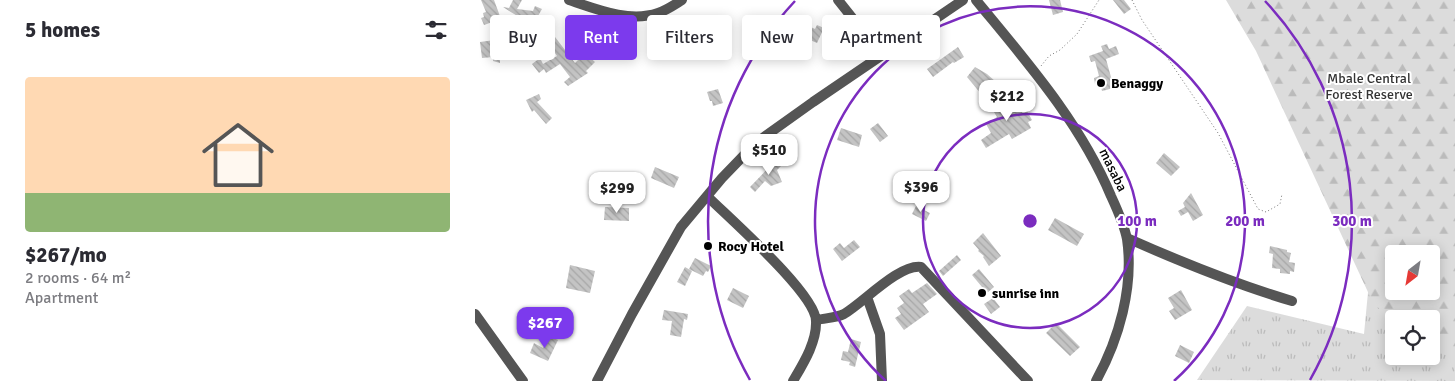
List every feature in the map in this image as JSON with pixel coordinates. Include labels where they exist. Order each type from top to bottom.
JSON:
[{"type":"street","points":[[569,0],[600,10],[634,17],[657,14],[682,0]]},
{"type":"street","points":[[838,0],[850,15]]},
{"type":"street","points":[[940,15],[963,0]]},
{"type":"street","name":"masaba","points":[[976,0],[1038,76],[1070,120],[1101,172],[1127,238],[1127,284],[1123,313],[1116,340],[1096,381]]},
{"type":"street","points":[[597,381],[675,237],[707,196],[757,142],[873,60]]},
{"type":"street","points":[[707,196],[792,280],[804,295],[817,320],[811,347],[793,381]]},
{"type":"street","points":[[1127,238],[1239,285],[1292,301]]},
{"type":"street","points":[[817,320],[841,315],[903,270],[915,267],[921,268],[1028,381]]},
{"type":"street","points":[[867,297],[880,334],[883,381]]},
{"type":"street","points":[[475,314],[523,381]]},
{"type":"path","points":[[1038,76],[1043,62],[1060,50],[1077,34],[1099,0]]},
{"type":"path","points":[[1132,0],[1142,20],[1218,134],[1258,209],[1266,212],[1280,204],[1282,194]]},
{"type":"green space","name":"Mbale Central Forest Reserve","points":[[1226,0],[1455,0],[1455,354],[1440,345],[1440,310],[1385,310],[1385,312],[1374,305],[1256,51]]},
{"type":"green space","points":[[1379,178],[1455,225],[1455,381],[1197,380],[1247,306],[1364,334]]},
{"type":"building","points":[[481,0],[494,0],[500,15],[490,15],[490,23],[484,25],[481,18],[484,17],[483,13],[486,12]]},
{"type":"building","points":[[513,0],[522,0],[517,9],[533,11],[535,6],[542,9],[539,15],[516,15],[503,7],[509,8]]},
{"type":"building","points":[[1049,0],[1060,0],[1063,12],[1053,15]]},
{"type":"building","points":[[1113,0],[1124,0],[1131,9],[1124,14]]},
{"type":"building","points":[[817,25],[822,27],[822,32],[817,43],[812,41],[812,28],[815,29]]},
{"type":"building","points":[[555,37],[565,50],[565,60],[573,60],[575,63],[578,60],[593,60],[595,62],[586,71],[588,73],[568,86],[564,82],[570,77],[560,64],[546,73],[544,69],[539,73],[532,64],[541,60],[543,64],[550,60],[555,60],[557,56],[555,53]]},
{"type":"building","points":[[490,41],[490,57],[482,58],[480,42]]},
{"type":"building","points":[[1107,44],[1109,49],[1116,46],[1119,54],[1106,59],[1114,88],[1102,91],[1100,83],[1095,84],[1094,78],[1099,76],[1095,61],[1091,62],[1089,56],[1103,51],[1101,46]]},
{"type":"building","points":[[958,47],[964,57],[953,62],[933,77],[927,69]]},
{"type":"building","points":[[975,67],[996,82],[982,95],[967,77]]},
{"type":"building","points":[[718,89],[723,103],[713,106],[707,92]]},
{"type":"building","points":[[539,94],[541,99],[537,102],[552,118],[546,124],[534,110],[532,112],[526,100]]},
{"type":"building","points":[[1012,95],[1023,114],[1027,111],[1032,120],[1028,122],[1031,128],[1012,139],[1009,134],[986,148],[981,140],[991,133],[986,124],[997,117],[991,107]]},
{"type":"building","points":[[878,123],[888,136],[880,142],[870,129]]},
{"type":"building","points":[[841,128],[862,135],[859,147],[837,140]]},
{"type":"building","points":[[1164,153],[1180,167],[1171,176],[1156,163]]},
{"type":"building","points":[[777,159],[783,164],[777,170],[782,182],[771,186],[765,181],[755,192],[750,187]]},
{"type":"building","points":[[655,167],[679,177],[674,188],[651,178]]},
{"type":"building","points":[[1191,193],[1203,215],[1193,221],[1188,212],[1181,216],[1178,211],[1185,207],[1183,203]]},
{"type":"building","points":[[916,206],[930,213],[926,221],[912,214]]},
{"type":"building","points":[[605,207],[629,208],[629,221],[604,220]]},
{"type":"building","points":[[1055,218],[1084,234],[1077,246],[1048,230]]},
{"type":"building","points":[[983,233],[1001,256],[989,266],[984,256],[973,243]]},
{"type":"building","points":[[854,240],[860,247],[842,261],[833,249],[840,243],[844,248]]},
{"type":"building","points":[[1270,246],[1287,250],[1287,252],[1291,253],[1289,262],[1295,263],[1294,272],[1290,271],[1290,274],[1280,273],[1280,269],[1272,268],[1273,254],[1269,253]]},
{"type":"building","points":[[957,255],[961,260],[943,276],[939,271]]},
{"type":"building","points":[[695,258],[711,266],[703,276],[689,269]]},
{"type":"building","points":[[570,265],[595,271],[590,293],[566,288]]},
{"type":"building","points":[[685,267],[692,271],[685,286],[677,282]]},
{"type":"building","points":[[979,269],[994,287],[987,293],[972,275]]},
{"type":"building","points":[[927,283],[937,294],[923,304],[929,312],[904,330],[895,318],[901,314],[897,308],[904,303],[899,296],[909,289],[912,293]]},
{"type":"building","points":[[733,288],[749,296],[743,308],[727,300]]},
{"type":"building","points":[[1181,290],[1192,310],[1175,320],[1169,311],[1174,308],[1168,298]]},
{"type":"building","points":[[993,298],[1000,307],[991,314],[984,304]]},
{"type":"building","points":[[664,310],[688,314],[687,320],[684,319],[681,337],[670,335],[672,321],[662,320]]},
{"type":"building","points":[[1056,323],[1080,347],[1070,356],[1046,333]]},
{"type":"building","points":[[549,336],[558,340],[548,361],[530,353],[534,343],[543,348]]},
{"type":"building","points":[[851,339],[861,342],[855,367],[849,365],[850,362],[841,360],[843,351],[848,352]]},
{"type":"building","points":[[1180,345],[1194,352],[1189,363],[1175,356]]},
{"type":"place","name":"Benaggy","points":[[1101,83]]},
{"type":"place","name":"Rocy Hotel","points":[[708,246]]},
{"type":"place","name":"sunrise inn","points":[[982,293]]}]
